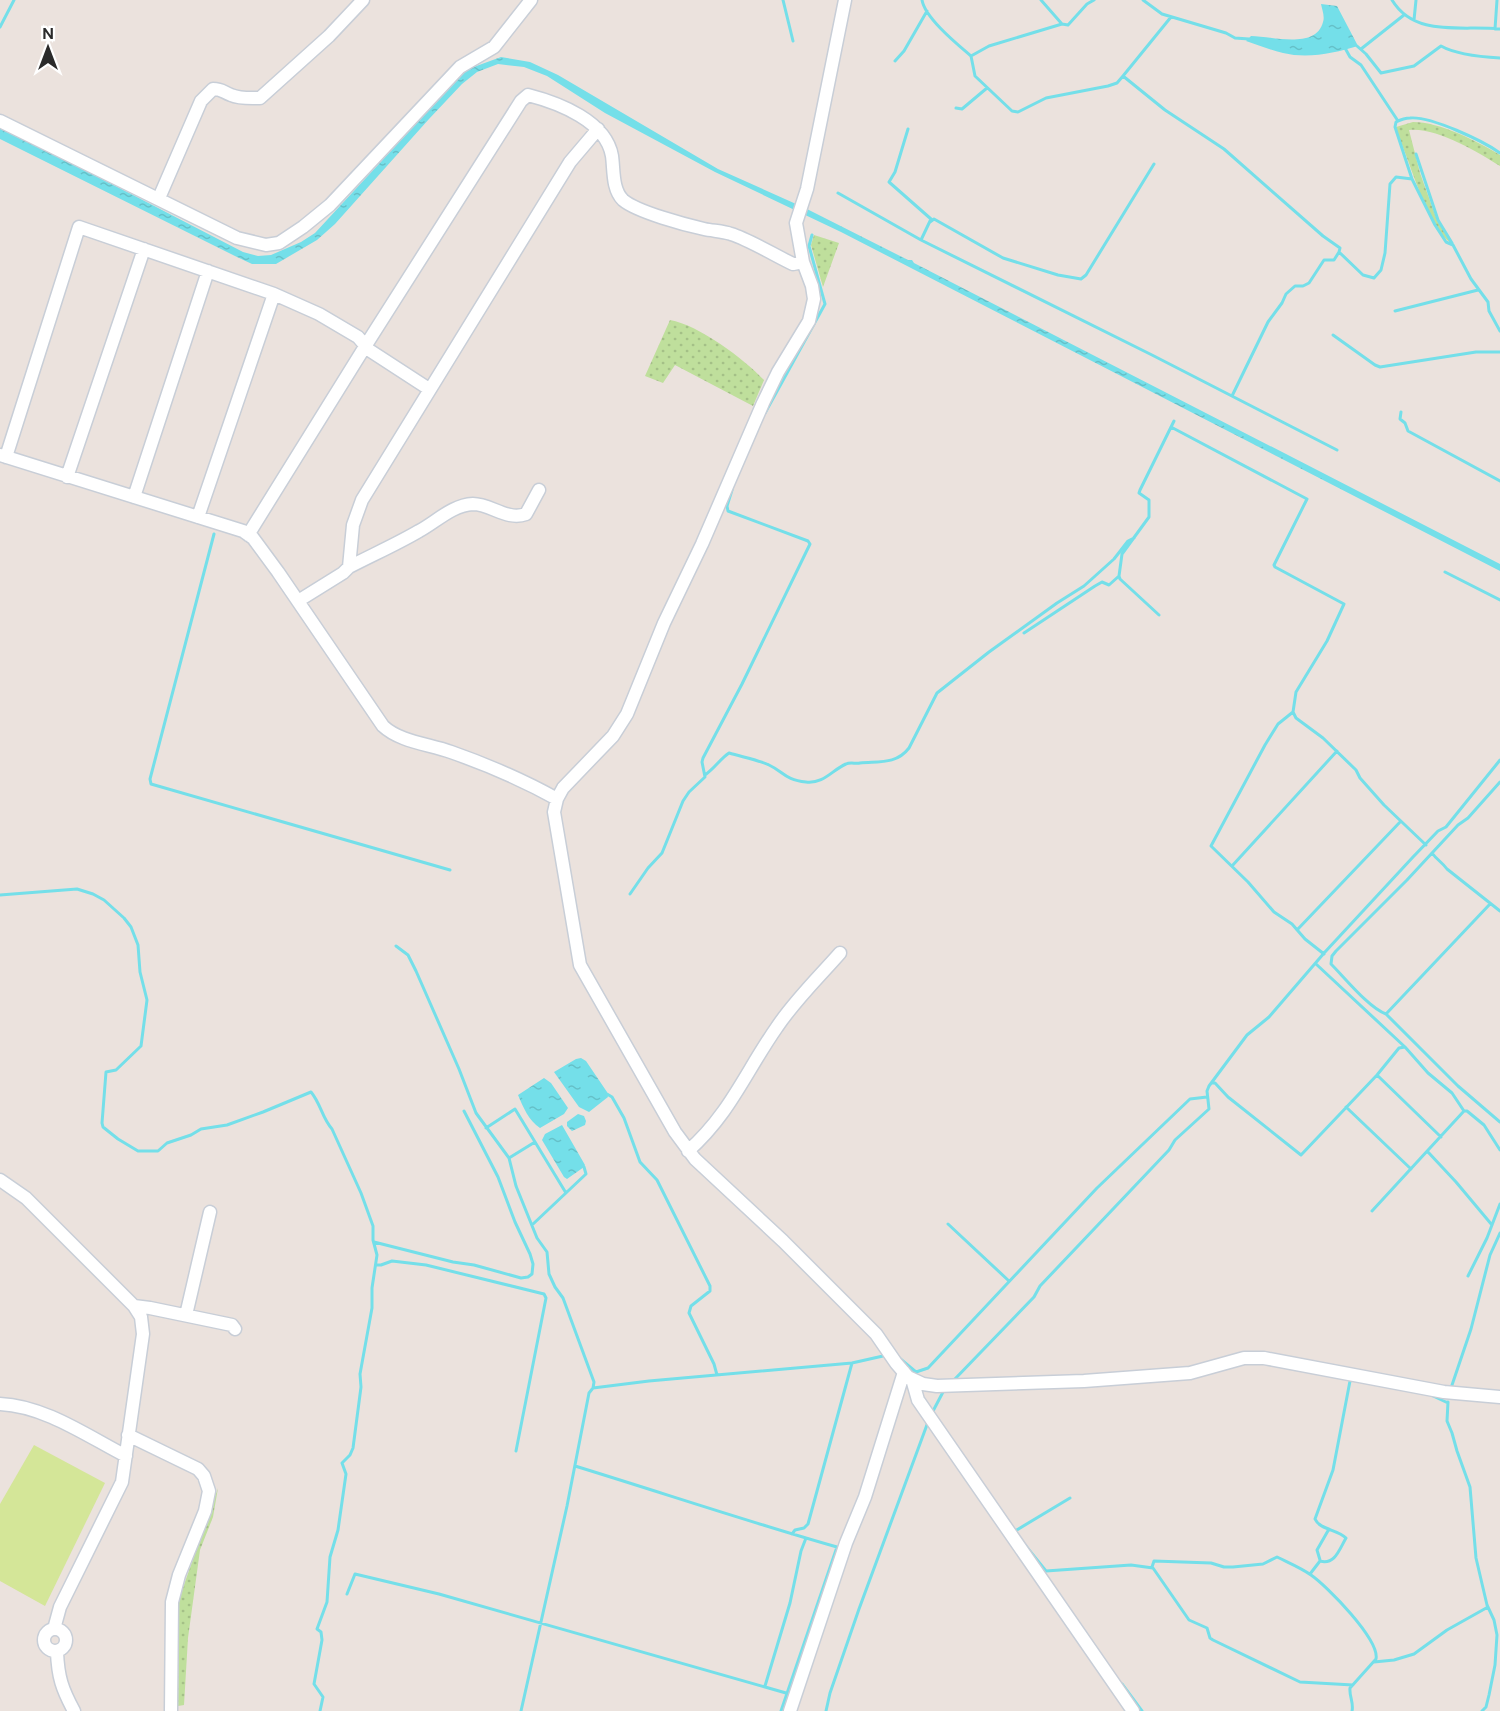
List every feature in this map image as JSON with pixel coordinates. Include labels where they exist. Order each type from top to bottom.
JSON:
[{"type":"street","points":[[159,198],[201,101],[213,89],[222,89],[232,96],[260,98],[329,36],[363,0]]},
{"type":"street","points":[[0,121],[237,238],[266,245],[279,243],[330,205],[460,67],[494,47],[531,0]]},
{"type":"street","points":[[844,0],[807,189],[796,223],[803,262],[814,299],[809,321],[778,372],[763,403],[702,544],[664,623],[627,714],[613,736],[563,788],[554,812],[580,965],[688,1151],[876,1334],[908,1375],[924,1410],[1133,1711]]},
{"type":"street","points":[[248,535],[521,101],[528,95],[547,100],[586,120],[598,129],[608,143],[615,186],[623,200],[648,213],[703,229],[733,234],[793,264],[803,262]]},
{"type":"street","points":[[349,567],[353,525],[363,500],[570,162],[598,129]]},
{"type":"street","points":[[429,389],[369,350],[358,337],[318,314],[274,294],[79,227],[3,456],[243,531],[253,538],[389,733],[505,772],[557,799]]},
{"type":"street","points":[[67,477],[144,249]]},
{"type":"street","points":[[134,498],[208,271]]},
{"type":"street","points":[[198,517],[274,294]]},
{"type":"street","points":[[298,602],[344,573],[349,567],[420,531],[456,508],[472,504],[520,516],[526,514],[539,490]]},
{"type":"street","points":[[688,1151],[716,1123],[739,1092],[779,1024],[840,953]]},
{"type":"street","points":[[0,1180],[26,1198],[134,1306],[141,1317],[143,1334],[122,1482],[60,1607],[54,1629],[62,1631],[66,1637],[64,1648],[57,1652],[58,1675],[74,1711]]},
{"type":"street","points":[[186,1315],[210,1212]]},
{"type":"street","points":[[134,1306],[232,1325],[235,1329]]},
{"type":"street","points":[[908,1375],[923,1384],[937,1386],[1084,1381],[1190,1373],[1244,1358],[1264,1358],[1444,1392],[1500,1397]]},
{"type":"street","points":[[790,1711],[846,1543],[908,1375]]},
{"type":"street","points":[[0,1404],[39,1412],[126,1456]]},
{"type":"street","points":[[128,1435],[198,1468],[204,1476],[209,1491],[205,1511],[178,1575],[172,1602],[171,1711]]},
{"type":"green space","points":[[1413,122],[1446,129],[1469,138],[1500,155],[1500,166],[1444,136],[1432,132],[1409,130],[1420,173],[1437,220],[1452,243],[1443,236],[1427,209],[1396,131],[1396,127]]},
{"type":"green space","points":[[814,235],[839,243],[823,287],[811,245]]},
{"type":"green space","points":[[670,320],[682,323],[720,344],[745,362],[764,380],[753,406],[675,365],[663,383],[645,376]]},
{"type":"green space","points":[[34,1445],[105,1483],[45,1606],[0,1581],[0,1504]]},
{"type":"green space","points":[[218,1488],[213,1517],[200,1550],[188,1638],[184,1705],[178,1706],[179,1599]]},
{"type":"water","points":[[1321,4],[1337,6],[1358,46],[1331,53],[1292,55],[1246,41],[1251,36],[1292,40],[1312,36],[1319,31],[1323,22]]},
{"type":"water","points":[[501,57],[530,62],[558,75],[718,169],[912,260],[1500,564],[1500,571],[841,232],[715,172],[605,113],[547,76],[524,67],[498,64],[477,72],[462,84],[429,119],[335,224],[317,240],[276,264],[252,264],[0,139],[0,126],[243,252],[258,256],[271,255],[315,233],[461,75],[471,68]]},
{"type":"water","points":[[581,1058],[586,1061],[608,1097],[589,1112],[579,1107],[554,1072]]},
{"type":"water","points":[[544,1078],[551,1083],[568,1108],[564,1114],[540,1128],[524,1109],[518,1095]]},
{"type":"water","points":[[578,1114],[584,1116],[585,1125],[572,1131],[567,1126],[567,1122]]},
{"type":"water","points":[[562,1125],[585,1165],[567,1179],[542,1140],[545,1134]]},
{"type":"waterway","points":[[0,27],[14,0]]},
{"type":"waterway","points":[[783,0],[793,41]]},
{"type":"waterway","points":[[922,0],[924,7],[935,22],[971,56]]},
{"type":"waterway","points":[[1041,0],[1062,24],[1068,25],[1087,4],[1094,0]]},
{"type":"waterway","points":[[1143,0],[1162,14],[1226,33],[1235,38],[1249,39]]},
{"type":"waterway","points":[[1392,0],[1402,12],[1426,25],[1500,29]]},
{"type":"waterway","points":[[1414,20],[1416,0]]},
{"type":"waterway","points":[[1495,29],[1497,0]]},
{"type":"waterway","points":[[895,61],[904,51],[927,11]]},
{"type":"waterway","points":[[1361,49],[1404,15]]},
{"type":"waterway","points":[[1123,76],[1171,17]]},
{"type":"waterway","points":[[1062,24],[989,46],[971,56],[975,76],[1012,111],[1018,112],[1046,98],[1117,83],[1123,76],[1165,110],[1224,149],[1323,236],[1340,248],[1339,252],[1363,275],[1374,278],[1381,270],[1385,253],[1390,184],[1396,177],[1412,179]]},
{"type":"waterway","points":[[1357,46],[1381,73],[1414,66],[1441,46],[1462,53],[1500,58]]},
{"type":"waterway","points":[[1345,48],[1350,57],[1361,65],[1398,121]]},
{"type":"waterway","points":[[956,108],[962,109],[987,88]]},
{"type":"waterway","points":[[1500,153],[1470,136],[1431,121],[1410,118],[1396,122],[1395,127],[1412,179],[1435,225],[1446,242],[1453,245],[1471,279],[1488,302],[1489,311],[1500,331]]},
{"type":"waterway","points":[[908,129],[895,172],[889,182],[931,219],[921,240]]},
{"type":"waterway","points":[[1416,154],[1438,220],[1452,243]]},
{"type":"waterway","points":[[930,222],[934,219],[1003,258],[1058,275],[1081,279],[1086,275],[1154,164]]},
{"type":"waterway","points":[[838,193],[921,240],[1337,450]]},
{"type":"waterway","points":[[765,413],[825,304],[809,246],[812,235]]},
{"type":"waterway","points":[[1232,396],[1268,322],[1286,294],[1295,286],[1309,283],[1324,260],[1334,260],[1339,252]]},
{"type":"waterway","points":[[1395,311],[1478,290]]},
{"type":"waterway","points":[[1333,335],[1380,367],[1476,352],[1500,352]]},
{"type":"waterway","points":[[1401,412],[1400,419],[1405,423],[1408,431],[1500,481]]},
{"type":"waterway","points":[[1159,615],[1119,576],[1122,554],[1149,517],[1149,500],[1139,493],[1140,490],[1174,421]]},
{"type":"waterway","points":[[1171,427],[1307,499],[1274,565],[1344,604],[1327,641],[1296,692],[1293,712],[1296,718],[1323,738],[1356,770],[1360,778],[1384,805],[1426,845]]},
{"type":"waterway","points":[[630,894],[648,868],[662,853],[683,801],[705,777],[703,758],[810,544],[808,541],[728,511],[727,506],[732,490]]},
{"type":"waterway","points":[[214,534],[150,779],[151,784],[450,870]]},
{"type":"waterway","points":[[705,775],[729,753],[764,763],[789,778],[806,782],[823,779],[848,763],[893,760],[909,748],[937,693],[989,652],[1084,586],[1114,559],[1128,541],[1134,538]]},
{"type":"waterway","points":[[1445,572],[1500,600]]},
{"type":"waterway","points":[[1024,633],[1095,586],[1102,582],[1109,585],[1119,576]]},
{"type":"waterway","points":[[1293,712],[1278,724],[1265,745],[1211,846],[1248,882],[1274,912],[1292,924],[1305,939],[1324,954]]},
{"type":"waterway","points":[[1232,866],[1337,751]]},
{"type":"waterway","points":[[953,1381],[1034,1297],[1040,1286],[1169,1150],[1175,1140],[1209,1109],[1207,1091],[1209,1086],[1247,1035],[1269,1017],[1325,952],[1413,857],[1438,831],[1446,827],[1500,760]]},
{"type":"waterway","points":[[1490,904],[1386,1014],[1365,999],[1331,964],[1332,956],[1336,951],[1458,825],[1468,818],[1500,782]]},
{"type":"waterway","points":[[1297,930],[1401,821]]},
{"type":"waterway","points":[[1432,853],[1447,869],[1500,911]]},
{"type":"waterway","points":[[0,895],[77,889],[104,900],[131,927],[138,945],[140,972],[147,1000],[141,1046],[116,1070],[106,1072],[103,1127],[138,1151],[158,1151],[167,1143],[201,1129],[227,1125],[311,1092],[332,1129],[361,1193],[373,1226],[373,1240],[377,1255],[372,1288],[372,1308],[360,1374],[361,1387],[353,1448],[342,1463],[346,1474],[338,1530],[330,1557],[327,1602],[317,1629],[321,1632],[322,1640],[314,1684],[323,1697],[320,1711]]},
{"type":"waterway","points":[[396,946],[408,955],[416,971],[476,1113],[509,1158],[516,1186],[537,1238],[547,1252],[549,1274],[563,1298],[594,1382],[589,1393],[567,1506],[521,1711]]},
{"type":"waterway","points":[[1316,964],[1405,1047],[1428,1073],[1452,1093],[1464,1111]]},
{"type":"waterway","points":[[1386,1014],[1458,1086],[1500,1122]]},
{"type":"waterway","points":[[1211,1083],[1215,1083],[1228,1097],[1301,1155],[1377,1075],[1399,1048],[1405,1047]]},
{"type":"waterway","points":[[1377,1075],[1441,1137]]},
{"type":"waterway","points":[[607,1094],[612,1097],[624,1118],[640,1162],[657,1180],[710,1286],[710,1291],[691,1306],[689,1313],[717,1375]]},
{"type":"waterway","points":[[898,1357],[916,1372],[928,1368],[1097,1188],[1190,1099],[1207,1097]]},
{"type":"waterway","points":[[1346,1107],[1411,1169]]},
{"type":"waterway","points":[[486,1128],[515,1109],[566,1193]]},
{"type":"waterway","points":[[374,1242],[521,1278],[532,1274],[533,1264],[530,1254],[498,1177],[464,1111]]},
{"type":"waterway","points":[[1372,1211],[1464,1111],[1484,1125],[1500,1150]]},
{"type":"waterway","points":[[509,1158],[535,1142]]},
{"type":"waterway","points":[[1428,1152],[1492,1225]]},
{"type":"waterway","points":[[532,1225],[586,1174],[584,1167]]},
{"type":"waterway","points":[[1468,1276],[1487,1238],[1500,1204]]},
{"type":"waterway","points":[[948,1224],[1009,1281]]},
{"type":"waterway","points":[[1451,1388],[1471,1329],[1490,1255],[1500,1233]]},
{"type":"waterway","points":[[376,1265],[392,1261],[426,1265],[544,1294],[546,1298],[516,1451]]},
{"type":"waterway","points":[[593,1388],[852,1363],[883,1356]]},
{"type":"waterway","points":[[792,1534],[795,1530],[804,1528],[808,1524],[852,1363]]},
{"type":"waterway","points":[[1310,1574],[1320,1561],[1333,1559],[1346,1538],[1317,1523],[1315,1519],[1333,1470],[1350,1381],[1354,1380]]},
{"type":"waterway","points":[[932,1413],[943,1392]]},
{"type":"waterway","points":[[1431,1395],[1448,1403]]},
{"type":"waterway","points":[[1448,1402],[1447,1421],[1470,1487],[1476,1558],[1497,1635],[1495,1665],[1486,1707],[1482,1711]]},
{"type":"waterway","points":[[826,1711],[859,1609],[928,1422]]},
{"type":"waterway","points":[[575,1466],[837,1547],[781,1711]]},
{"type":"waterway","points":[[1015,1531],[1070,1498]]},
{"type":"waterway","points":[[1320,1560],[1317,1550],[1329,1529]]},
{"type":"waterway","points":[[765,1686],[790,1603],[806,1538]]},
{"type":"waterway","points":[[1025,1545],[1046,1571],[1131,1565],[1153,1568],[1189,1620],[1207,1628],[1213,1640],[1300,1682],[1353,1685]]},
{"type":"waterway","points":[[1152,1567],[1154,1561],[1211,1563],[1233,1567],[1263,1564],[1277,1557],[1311,1575],[1351,1614],[1370,1639],[1375,1650],[1376,1659],[1350,1688],[1352,1711]]},
{"type":"waterway","points":[[347,1594],[355,1574],[439,1594],[786,1693]]},
{"type":"waterway","points":[[1374,1662],[1394,1660],[1414,1654],[1447,1630],[1488,1607]]},
{"type":"waterway","points":[[1122,1684],[1142,1711]]}]
